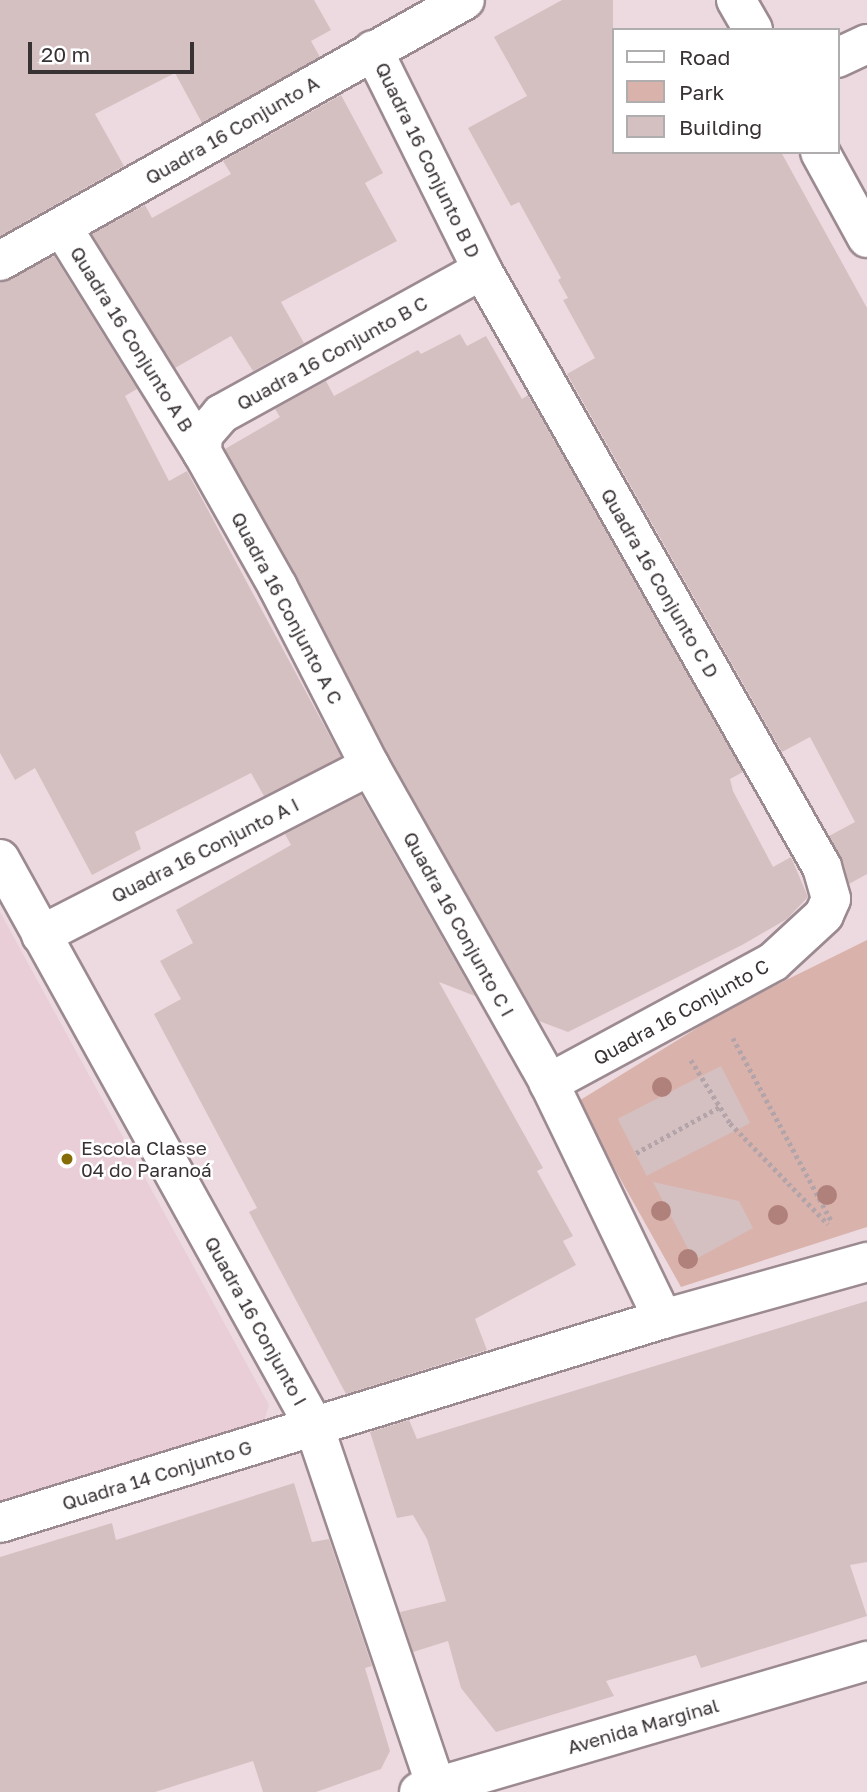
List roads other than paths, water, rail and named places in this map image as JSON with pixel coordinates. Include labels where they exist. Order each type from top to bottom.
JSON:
[{"type":"street","name":"Quadra 16 Conjunto A","points":[[0,261],[465,0]]},
{"type":"street","points":[[736,0],[752,28]]},
{"type":"street","points":[[839,57],[867,44]]},
{"type":"street","name":"Quadra 16 Conjunto B D","points":[[373,50],[482,270]]},
{"type":"street","points":[[821,154],[867,238]]},
{"type":"street","name":"Quadra 16 Conjunto A B","points":[[62,227],[202,452]]},
{"type":"street","name":"Quadra 16 Conjunto B C","points":[[202,452],[203,435],[221,414],[482,270]]},
{"type":"street","name":"Quadra 16 Conjunto C D","points":[[482,270],[822,867],[831,899]]},
{"type":"street","name":"Quadra 16 Conjunto A C","points":[[202,452],[370,766]]},
{"type":"street","name":"Quadra 16 Conjunto A I","points":[[41,935],[370,766]]},
{"type":"street","name":"Quadra 16 Conjunto C I","points":[[370,766],[549,1083]]},
{"type":"street","name":"Quadra 16 Conjunto I","points":[[0,859],[314,1426],[663,1319],[867,1262]]},
{"type":"street","name":"Quadra 16 Conjunto C","points":[[549,1083],[773,962],[824,915],[831,899]]},
{"type":"street","points":[[549,1083],[663,1319]]},
{"type":"street","points":[[314,1426],[428,1789]]},
{"type":"street","name":"Quadra 14 Conjunto G","points":[[0,1523],[314,1426]]},
{"type":"street","name":"Avenida Marginal","points":[[428,1789],[867,1661]]},
{"type":"place","name":"Escola Classe 04 do Paranoá","points":[[67,1159]]}]
